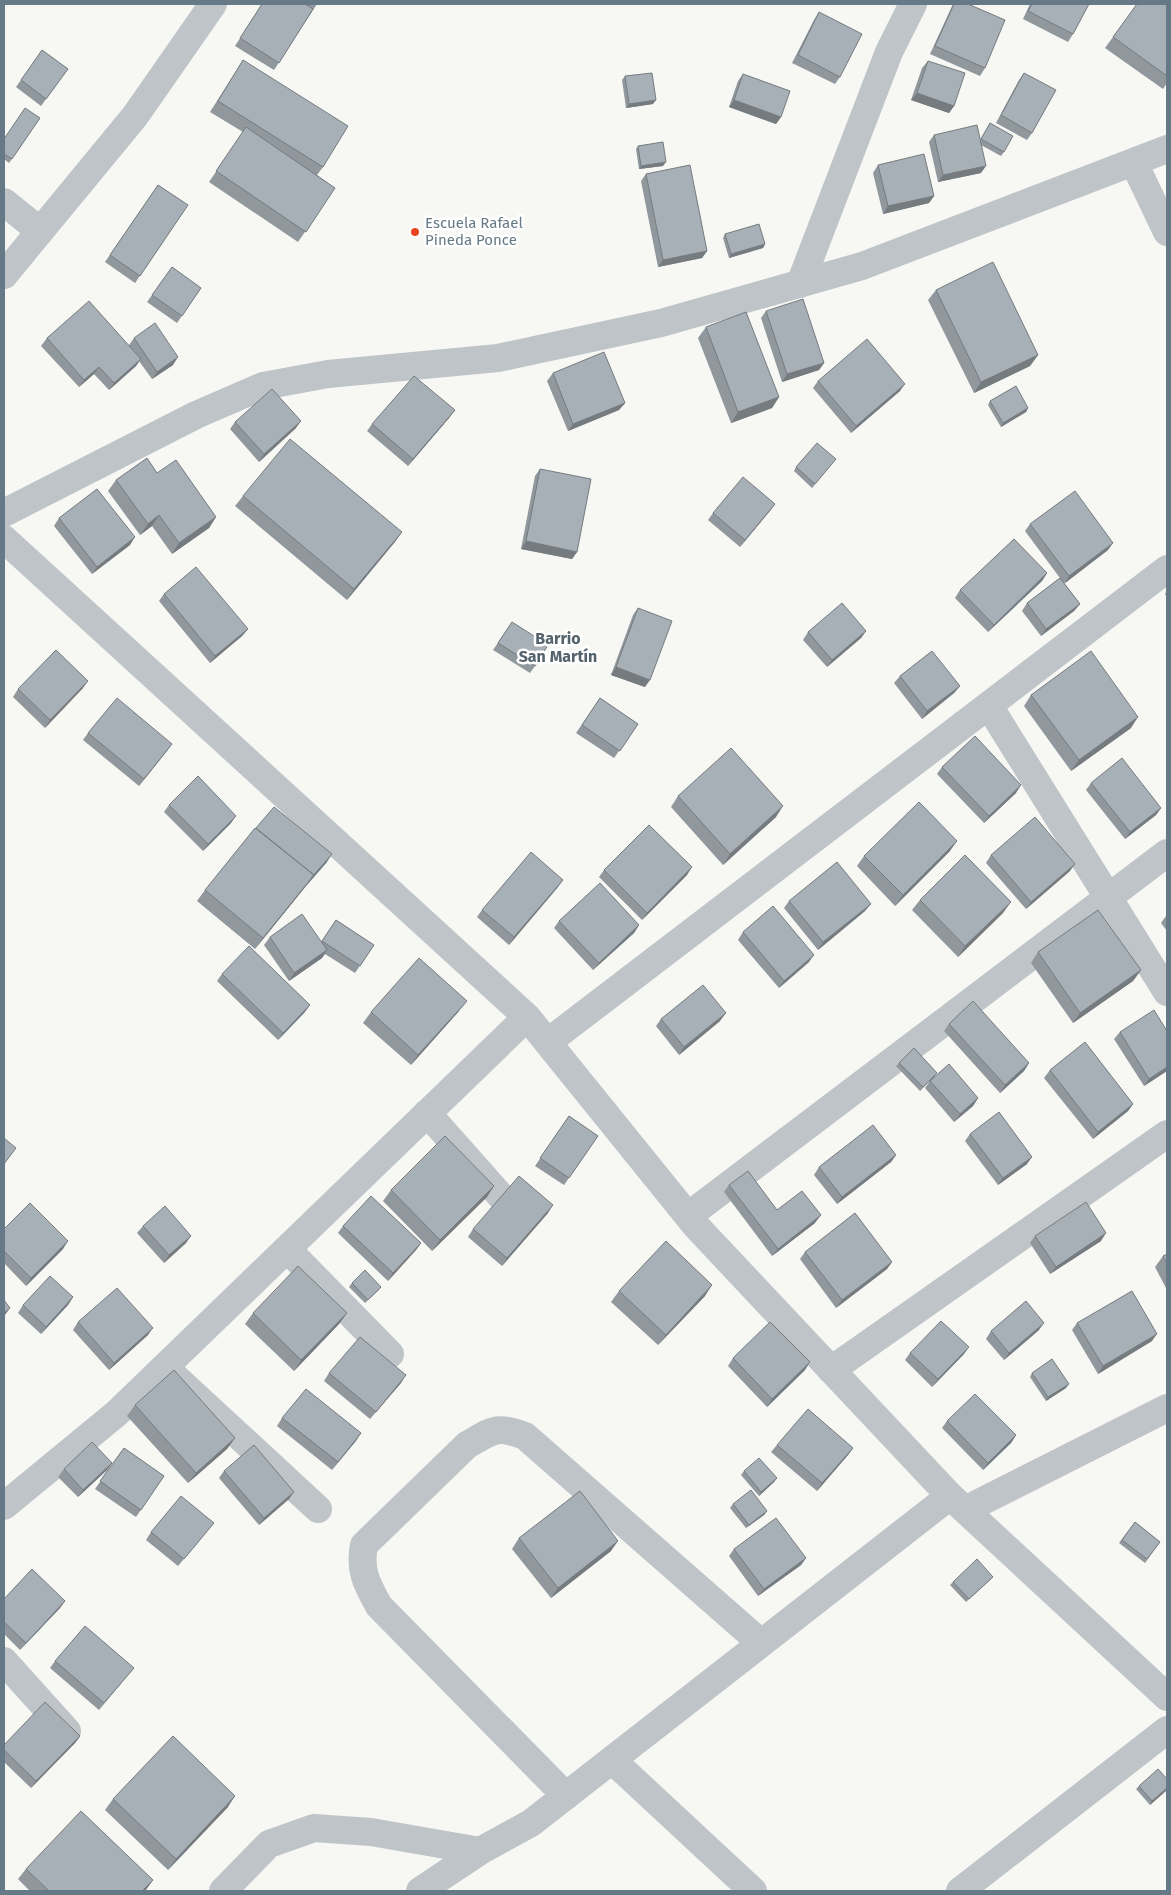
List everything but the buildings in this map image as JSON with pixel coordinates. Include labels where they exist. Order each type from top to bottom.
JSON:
[{"type":"street","points":[[4,275],[135,116],[213,4]]},
{"type":"street","points":[[800,284],[889,52],[913,4]]},
{"type":"street","points":[[4,513],[196,415],[262,386],[328,374],[498,358],[661,323],[862,266],[1167,149]]},
{"type":"street","points":[[1134,163],[1167,232]]},
{"type":"street","points":[[4,202],[40,231]]},
{"type":"street","points":[[4,539],[527,1017],[688,1216],[831,1370],[957,1503],[1167,1697]]},
{"type":"street","points":[[548,1042],[1167,570]]},
{"type":"street","points":[[989,706],[1167,992]]},
{"type":"street","points":[[688,1216],[1167,853]]},
{"type":"street","points":[[4,1506],[118,1413],[527,1017]]},
{"type":"street","points":[[427,1113],[505,1201]]},
{"type":"street","points":[[831,1370],[1167,1134]]},
{"type":"street","points":[[287,1250],[390,1354]]},
{"type":"street","points":[[165,1367],[318,1509]]},
{"type":"street","points":[[434,1888],[480,1851],[531,1824],[761,1643],[957,1503],[1167,1408]]},
{"type":"street","points":[[566,1796],[379,1606],[366,1583],[361,1562],[364,1545],[467,1445],[488,1433],[504,1428],[525,1436],[761,1643]]},
{"type":"street","points":[[4,1661],[67,1731]]},
{"type":"street","points":[[960,1891],[1167,1730]]},
{"type":"street","points":[[612,1760],[753,1891]]},
{"type":"street","points":[[223,1891],[269,1844],[314,1828],[371,1832],[480,1851]]},
{"type":"place","name":"Escuela Rafael Pineda Ponce","points":[[415,232]]},
{"type":"district","name":"Barrio San Martín","points":[[558,647]]}]
